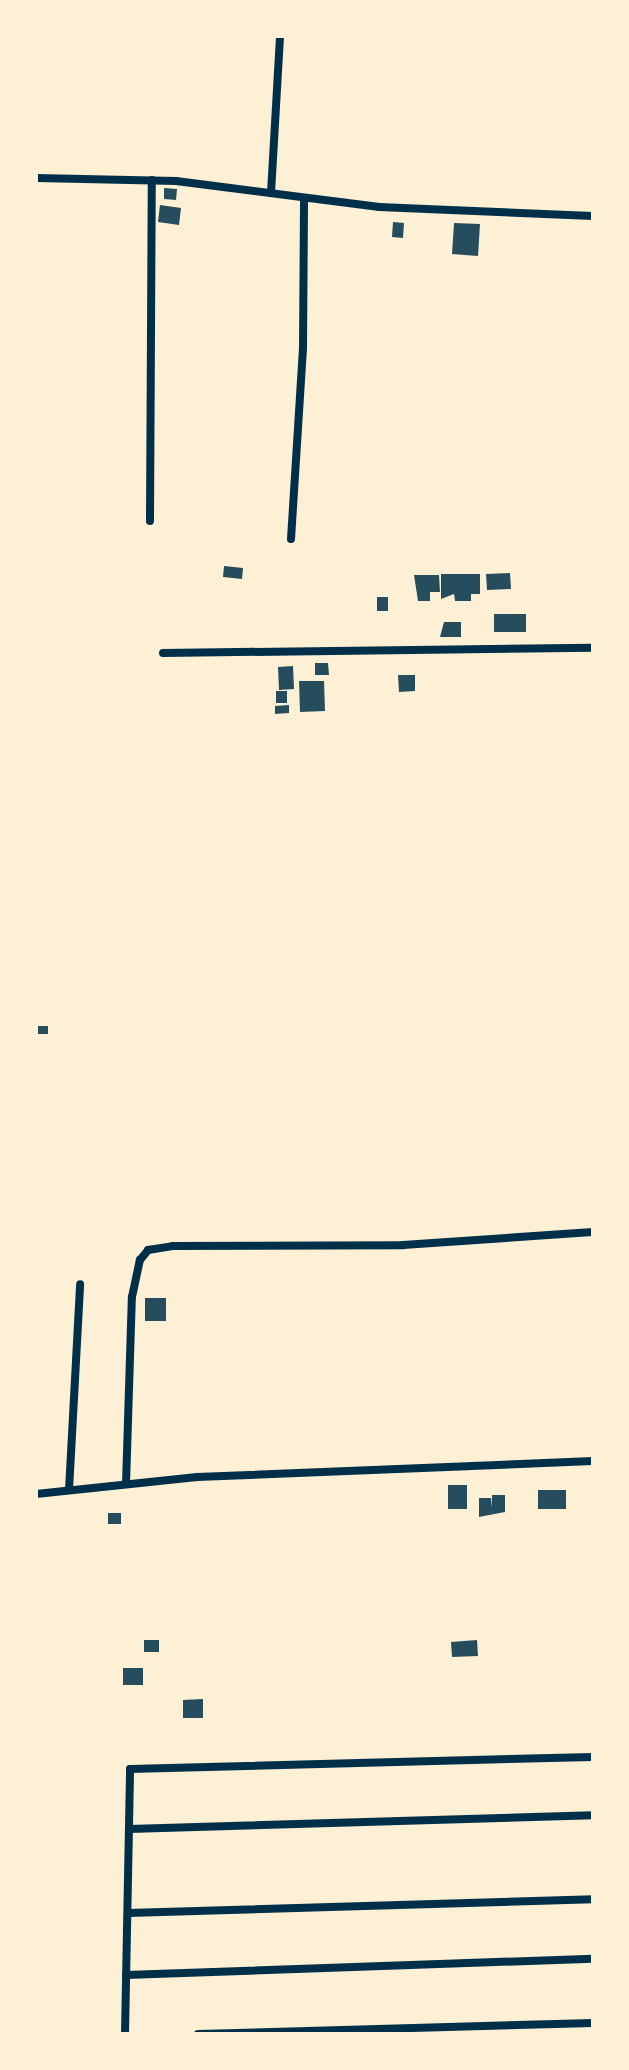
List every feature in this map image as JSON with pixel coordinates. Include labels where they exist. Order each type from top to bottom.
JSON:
[{"type":"street","points":[[271,193],[280,36]]},
{"type":"street","points":[[36,178],[152,180],[304,199],[593,216]]},
{"type":"street","points":[[150,521],[152,180]]},
{"type":"street","points":[[291,539],[303,334],[304,199]]},
{"type":"street","points":[[163,653],[593,648]]},
{"type":"street","points":[[126,1484],[132,1297],[140,1260],[148,1250],[173,1246],[403,1245],[593,1232]]},
{"type":"street","points":[[69,1490],[80,1284]]},
{"type":"street","points":[[36,1494],[126,1484],[593,1461]]},
{"type":"street","points":[[125,2034],[130,1769],[593,1757]]},
{"type":"street","points":[[129,1829],[593,1815]]},
{"type":"street","points":[[128,1913],[593,1899]]},
{"type":"street","points":[[126,1975],[593,1959]]},
{"type":"street","points":[[202,2034],[451,2030],[593,2023]]},
{"type":"building","points":[[164,188],[177,189],[176,200],[164,199]]},
{"type":"building","points":[[160,205],[181,208],[179,225],[158,222]]},
{"type":"building","points":[[393,222],[404,223],[403,238],[392,237]]},
{"type":"building","points":[[454,223],[480,224],[478,256],[452,254]]},
{"type":"building","points":[[224,566],[243,568],[242,579],[223,577]]},
{"type":"building","points":[[510,573],[511,589],[487,590],[486,574]]},
{"type":"building","points":[[441,574],[480,574],[480,594],[471,594],[471,601],[455,601],[454,594],[441,599]]},
{"type":"building","points":[[414,575],[439,575],[440,592],[430,592],[430,601],[418,601]]},
{"type":"building","points":[[377,597],[388,597],[388,611],[377,611]]},
{"type":"building","points":[[494,614],[526,614],[526,632],[494,632]]},
{"type":"building","points":[[444,622],[461,622],[461,637],[440,637]]},
{"type":"building","points":[[315,663],[328,663],[329,675],[315,675]]},
{"type":"building","points":[[293,666],[294,689],[279,690],[278,667]]},
{"type":"building","points":[[398,675],[415,675],[415,691],[399,692]]},
{"type":"building","points":[[299,681],[324,681],[325,711],[300,712]]},
{"type":"building","points":[[276,691],[287,691],[287,703],[276,703]]},
{"type":"building","points":[[289,705],[289,713],[275,714],[275,706]]},
{"type":"building","points":[[36,1026],[48,1026],[48,1034],[36,1034]]},
{"type":"building","points":[[145,1298],[166,1298],[166,1321],[145,1321]]},
{"type":"building","points":[[448,1485],[467,1485],[467,1509],[448,1509]]},
{"type":"building","points":[[538,1490],[566,1490],[566,1509],[538,1509]]},
{"type":"building","points":[[492,1495],[505,1495],[505,1512],[479,1517],[479,1498],[491,1498],[492,1508]]},
{"type":"building","points":[[108,1513],[121,1513],[121,1524],[108,1524]]},
{"type":"building","points":[[144,1640],[159,1640],[159,1652],[144,1652]]},
{"type":"building","points":[[477,1640],[478,1656],[452,1657],[451,1642]]},
{"type":"building","points":[[123,1668],[143,1668],[143,1685],[123,1685]]},
{"type":"building","points":[[203,1699],[203,1718],[183,1718],[183,1700]]}]
